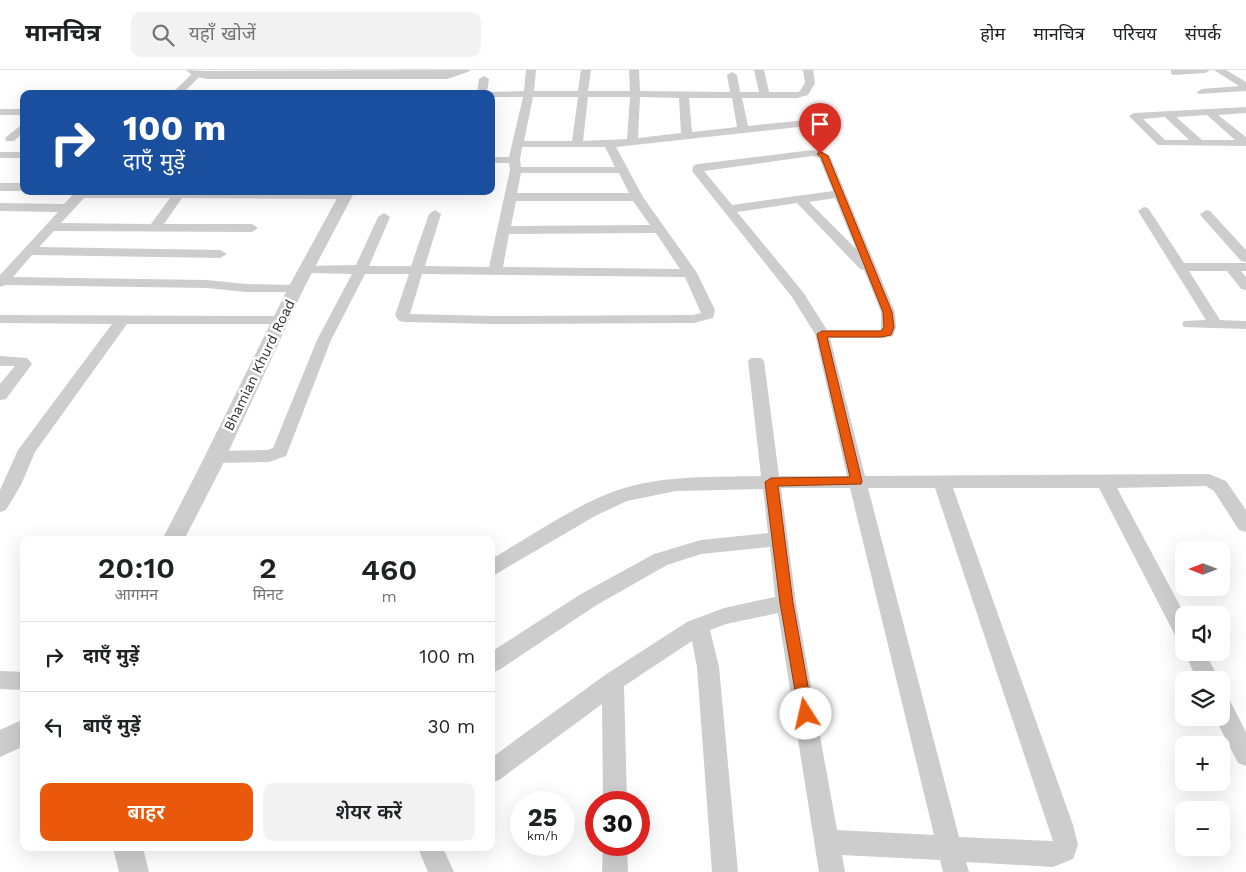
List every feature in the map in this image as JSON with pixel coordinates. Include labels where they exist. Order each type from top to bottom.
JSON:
[{"type":"street","points":[[179,90],[194,72],[404,77],[447,75],[464,70]]},
{"type":"street","points":[[495,271],[505,230],[518,144],[529,94],[531,70]]},
{"type":"street","points":[[577,144],[586,70]]},
{"type":"street","points":[[632,141],[635,95],[634,70]]},
{"type":"street","points":[[759,70],[766,95]]},
{"type":"street","points":[[495,94],[802,94],[810,83],[808,70]]},
{"type":"street","points":[[1174,72],[1204,70]]},
{"type":"street","points":[[1219,70],[1246,87]]},
{"type":"street","points":[[732,76],[734,95],[743,130]]},
{"type":"street","points":[[483,90],[484,79]]},
{"type":"street","points":[[1202,92],[1246,87]]},
{"type":"street","points":[[684,95],[687,135]]},
{"type":"street","points":[[1209,112],[1246,143],[1162,143],[1134,116],[1246,110]]},
{"type":"street","points":[[0,112],[20,112]]},
{"type":"street","points":[[1167,114],[1199,143]]},
{"type":"street","points":[[518,144],[609,144],[836,120]]},
{"type":"street","points":[[10,139],[20,130]]},
{"type":"street","points":[[435,214],[402,314],[407,318],[503,320],[703,318],[708,316],[708,310],[690,272],[637,197],[621,170],[609,144]]},
{"type":"street","points":[[822,334],[881,334],[888,332],[889,327],[888,312],[824,156],[818,153],[698,167],[698,171],[730,208],[798,295],[822,334],[857,481],[953,860]]},
{"type":"street","points":[[0,155],[20,155]]},
{"type":"street","points":[[495,161],[515,165],[621,170]]},
{"type":"street","points":[[0,187],[20,187]]},
{"type":"street","points":[[730,208],[839,194]]},
{"type":"street","points":[[1,282],[80,195]]},
{"type":"street","points":[[155,227],[178,195]]},
{"type":"street","name":"Bhamian Khurd Road","points":[[175,536],[296,288],[308,269],[345,195]]},
{"type":"street","points":[[510,197],[637,197]]},
{"type":"street","points":[[800,200],[871,272]]},
{"type":"street","points":[[0,207],[68,208]]},
{"type":"street","points":[[1144,211],[1216,325]]},
{"type":"street","points":[[1206,214],[1246,258]]},
{"type":"street","points":[[215,457],[269,456],[280,452],[305,384],[324,340],[361,270],[384,217]]},
{"type":"street","points":[[50,227],[252,228]]},
{"type":"street","points":[[505,230],[661,229]]},
{"type":"street","points":[[29,251],[220,254]]},
{"type":"street","points":[[1180,267],[1246,267]]},
{"type":"street","points":[[1231,267],[1246,286]]},
{"type":"street","points":[[308,269],[690,272]]},
{"type":"street","points":[[1,282],[207,284],[246,288],[296,288]]},
{"type":"street","points":[[0,320],[281,320]]},
{"type":"street","points":[[0,505],[12,485],[27,450],[122,320]]},
{"type":"street","points":[[1189,324],[1246,325]]},
{"type":"street","points":[[0,360],[22,361],[24,364],[0,395]]},
{"type":"street","points":[[756,361],[786,603],[832,872]]},
{"type":"street","points":[[495,567],[588,510],[623,494],[676,485],[857,481],[1212,481],[1220,486],[1246,525]]},
{"type":"street","points":[[828,842],[953,860],[1053,854],[1064,850],[1066,845],[1061,825],[942,482]]},
{"type":"street","points":[[1105,482],[1175,616]]},
{"type":"street","points":[[495,661],[588,600],[661,559],[701,547],[778,539]]},
{"type":"street","points":[[495,769],[613,682],[662,648],[699,626],[724,616],[786,603]]},
{"type":"street","points":[[699,626],[708,667],[724,872]]},
{"type":"street","points":[[0,680],[20,681]]},
{"type":"street","points":[[613,682],[615,791]]},
{"type":"street","points":[[1230,724],[1246,755]]},
{"type":"street","points":[[0,744],[20,734]]},
{"type":"street","points":[[129,851],[134,872]]},
{"type":"street","points":[[431,851],[441,872]]},
{"type":"street","points":[[615,856],[615,872]]},
{"type":"route","points":[[806,714],[786,603],[771,482],[857,481],[822,334],[886,334],[889,331],[888,312],[824,156],[820,154]]}]
